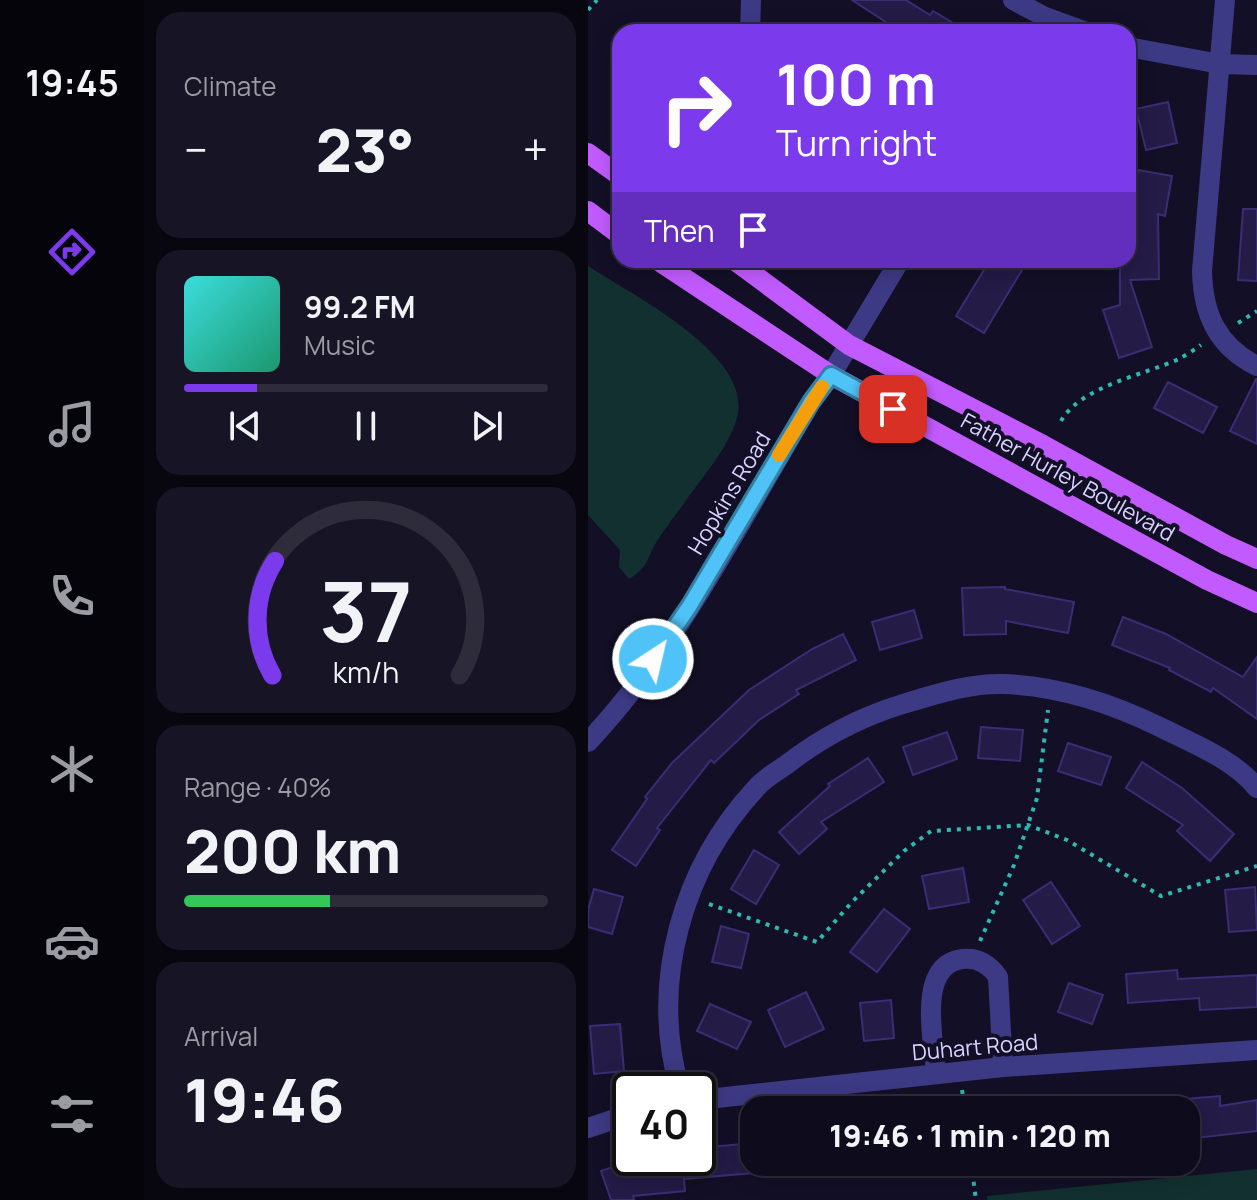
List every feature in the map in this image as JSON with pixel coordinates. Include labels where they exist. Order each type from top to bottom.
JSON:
[{"type":"main road","points":[[588,153],[612,170]]},
{"type":"main road","points":[[588,211],[612,229]]},
{"type":"main road","name":"Father Hurley Boulevard","points":[[669,268],[831,375],[1207,580],[1257,603]]},
{"type":"main road","name":"Father Hurley Boulevard","points":[[745,268],[849,345],[1257,559]]},
{"type":"street","points":[[750,24],[751,0]]},
{"type":"street","points":[[1013,0],[1040,24]]},
{"type":"street","points":[[1225,0],[1213,123],[1202,296],[1209,318],[1224,341],[1257,366]]},
{"type":"street","points":[[1136,48],[1220,64],[1257,65]]},
{"type":"street","name":"Hopkins Road","points":[[588,742],[617,711],[689,607],[895,268]]},
{"type":"street","points":[[675,1072],[668,1009],[673,944],[688,896],[708,851],[758,786],[818,740],[876,712],[956,688],[1003,684],[1051,689],[1130,712],[1219,756],[1257,788]]},
{"type":"street","points":[[936,1074],[930,997],[936,975],[952,961],[972,958],[992,967],[998,977],[1003,1067]]},
{"type":"street","name":"Duhart Road","points":[[716,1098],[1003,1067],[1257,1050]]},
{"type":"street","points":[[588,1128],[612,1120]]},
{"type":"path","points":[[588,10],[597,0]]},
{"type":"path","points":[[1233,326],[1257,311]]},
{"type":"path","points":[[1061,421],[1067,410],[1111,383],[1179,359],[1207,342]]},
{"type":"path","points":[[972,958],[1014,865],[1037,798],[1051,689]]},
{"type":"path","points":[[688,896],[817,942],[904,851],[931,831],[1028,825],[1067,840],[1161,896],[1257,866]]},
{"type":"path","points":[[972,1176],[976,1200]]},
{"type":"green space","points":[[588,266],[685,329],[709,350],[727,372],[737,395],[737,418],[723,449],[661,535],[644,566],[629,579],[619,567],[620,550],[588,515]]},
{"type":"green space","points":[[1257,1169],[1257,1200],[987,1200],[987,1196]]},
{"type":"building","points":[[852,0],[906,0],[930,15],[933,11],[955,24],[889,24]]},
{"type":"building","points":[[1168,102],[1177,143],[1146,150],[1136,109]]},
{"type":"building","points":[[1138,170],[1172,176],[1165,216],[1158,214],[1159,279],[1130,280],[1152,347],[1119,358],[1103,310],[1120,305],[1120,268],[1136,268]]},
{"type":"building","points":[[1243,209],[1257,209],[1257,281],[1238,280]]},
{"type":"building","points":[[985,268],[1023,268],[984,333],[956,316]]},
{"type":"building","points":[[1257,379],[1257,444],[1230,431]]},
{"type":"building","points":[[1168,382],[1217,407],[1203,433],[1154,408]]},
{"type":"building","points":[[1005,587],[1074,602],[1068,633],[1006,621],[1006,634],[964,635],[962,588]]},
{"type":"building","points":[[914,610],[922,638],[880,650],[872,622]]},
{"type":"building","points":[[1123,617],[1166,634],[1243,677],[1257,657],[1257,719],[1213,688],[1211,692],[1170,668],[1112,645]]},
{"type":"building","points":[[843,634],[856,660],[796,690],[799,694],[759,720],[714,763],[711,760],[657,828],[660,830],[636,866],[612,850],[647,799],[645,797],[672,763],[749,690],[812,649]]},
{"type":"building","points":[[981,727],[1023,730],[1020,761],[978,758]]},
{"type":"building","points":[[947,732],[957,759],[913,775],[903,747]]},
{"type":"building","points":[[1068,743],[1111,757],[1101,785],[1058,771]]},
{"type":"building","points":[[868,758],[884,782],[821,822],[827,829],[799,854],[779,832],[830,786],[828,784]]},
{"type":"building","points":[[1142,762],[1182,788],[1234,834],[1210,861],[1177,831],[1183,825],[1126,788]]},
{"type":"building","points":[[754,850],[779,865],[756,904],[731,889]]},
{"type":"building","points":[[963,868],[969,902],[929,909],[922,876]]},
{"type":"building","points":[[1051,882],[1080,926],[1052,944],[1023,900]]},
{"type":"building","points":[[1255,887],[1257,930],[1229,932],[1225,890]]},
{"type":"building","points":[[594,889],[623,897],[612,934],[588,927],[588,910]]},
{"type":"building","points":[[884,909],[910,929],[877,972],[850,952]]},
{"type":"building","points":[[721,926],[749,934],[741,968],[712,962]]},
{"type":"building","points":[[1177,970],[1178,979],[1257,975],[1257,1007],[1200,1010],[1199,998],[1128,1003],[1126,974]]},
{"type":"building","points":[[1069,983],[1103,995],[1092,1024],[1058,1012]]},
{"type":"building","points":[[806,992],[824,1029],[785,1047],[768,1010]]},
{"type":"building","points":[[891,1000],[894,1038],[864,1041],[860,1003]]},
{"type":"building","points":[[710,1004],[751,1022],[737,1049],[697,1031]]},
{"type":"building","points":[[620,1024],[624,1071],[594,1074],[590,1026]]},
{"type":"building","points":[[1220,1096],[1220,1106],[1257,1100],[1257,1131],[1200,1138],[1200,1098]]},
{"type":"building","points":[[740,1144],[740,1174],[684,1179],[685,1191],[633,1196],[634,1200],[611,1200],[601,1171],[612,1167],[612,1176],[716,1176],[716,1146]]},
{"type":"slow traffic","points":[[779,455],[822,387]]},
{"type":"route","points":[[653,659],[689,607],[811,402],[831,375],[893,409]]}]
